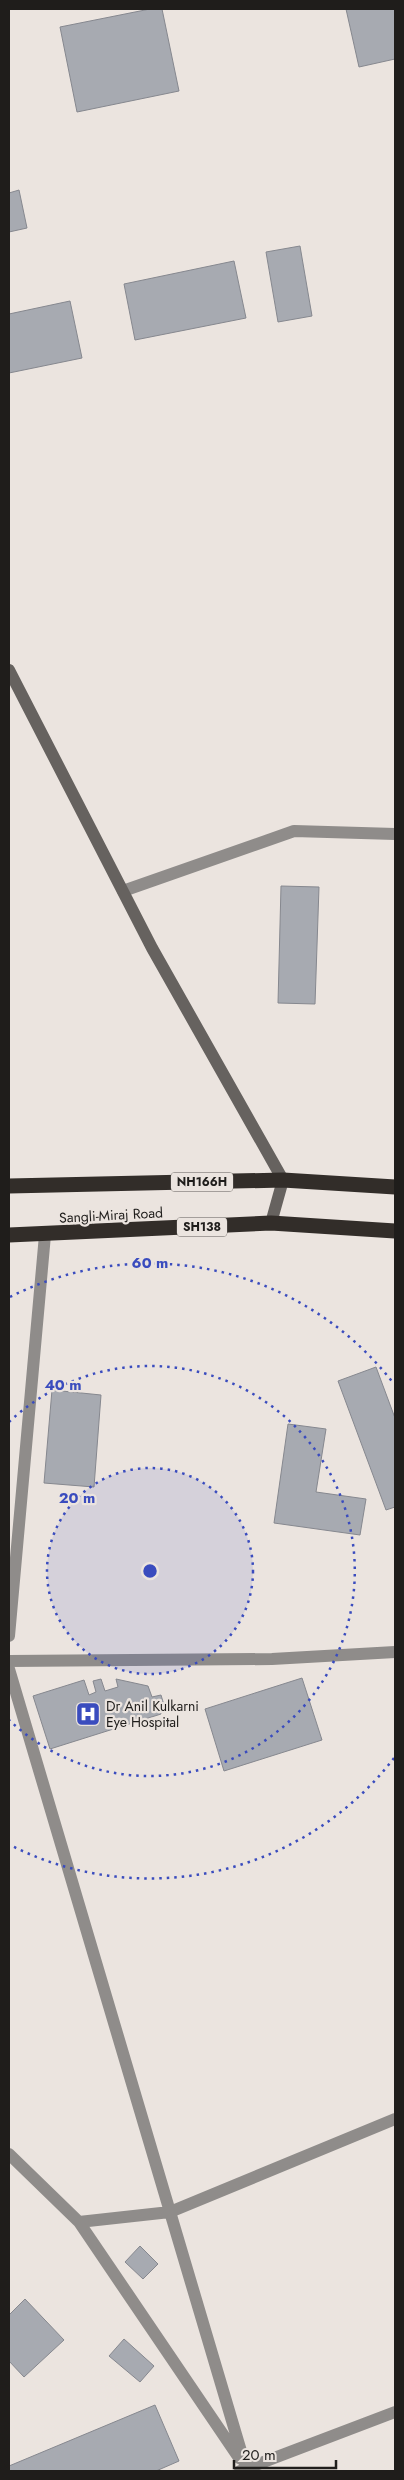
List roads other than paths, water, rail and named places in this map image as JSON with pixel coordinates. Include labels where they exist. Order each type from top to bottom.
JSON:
[{"type":"highway","name":"NH166H","points":[[9,1186],[283,1180],[395,1187]]},
{"type":"highway","name":"Sangli-Miraj Road","points":[[9,1235],[46,1235],[272,1223],[395,1231]]},
{"type":"main road","points":[[9,670],[152,948],[283,1180],[272,1223]]},
{"type":"street","points":[[123,891],[294,831],[395,834]]},
{"type":"street","points":[[9,1636],[46,1235]]},
{"type":"street","points":[[9,1661],[272,1659],[395,1652]]},
{"type":"street","points":[[9,1669],[170,2212],[243,2470]]},
{"type":"street","points":[[79,2222],[170,2212],[395,2119]]},
{"type":"street","points":[[9,2154],[79,2222],[243,2470]]},
{"type":"street","points":[[243,2470],[395,2412]]},
{"type":"place","name":"Dr Anil Kulkarni Eye Hospital","points":[[88,1714]]}]
